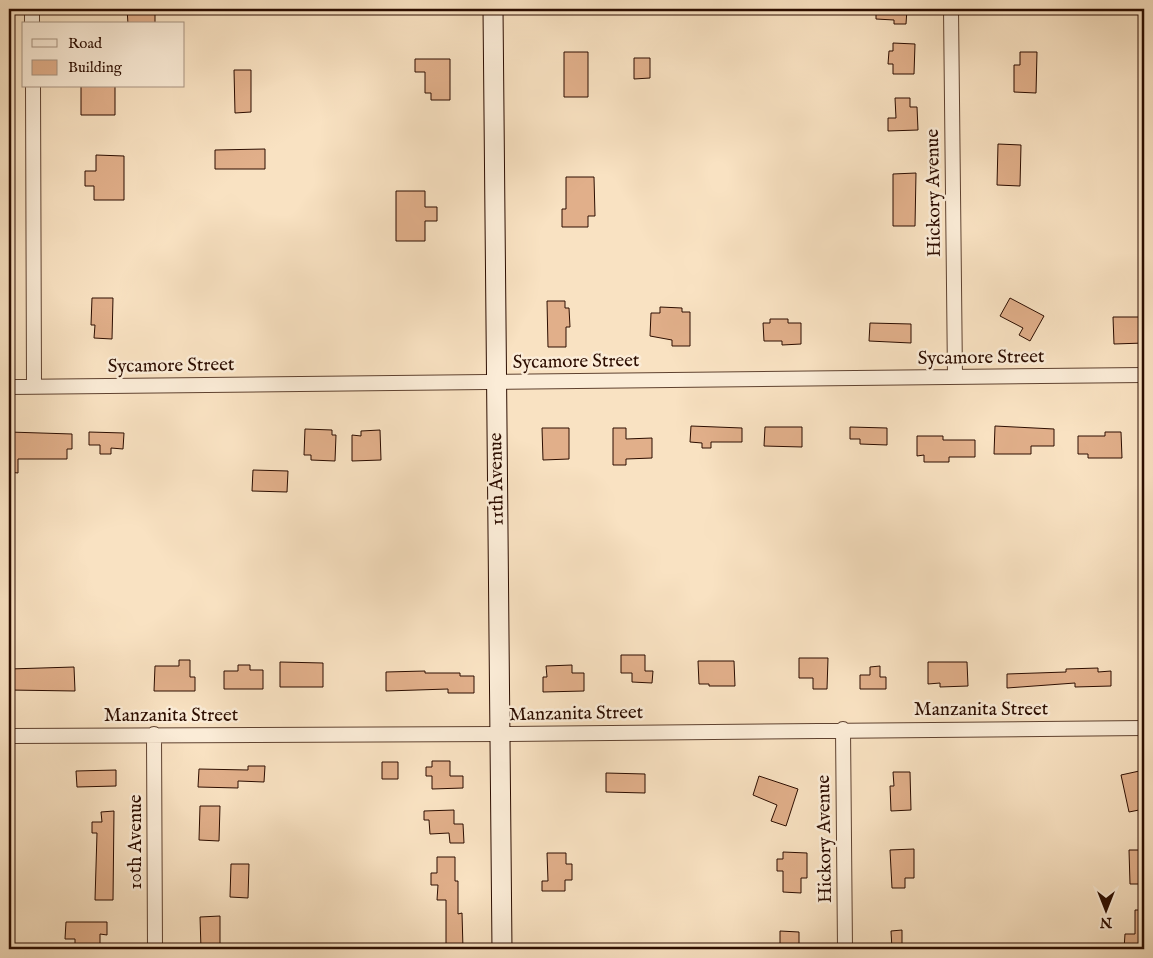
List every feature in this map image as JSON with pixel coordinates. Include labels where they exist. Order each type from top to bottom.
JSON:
[{"type":"main road","name":"11th Avenue","points":[[493,9],[502,949]]},
{"type":"street","points":[[32,9],[32,22]]},
{"type":"street","name":"Hickory Avenue","points":[[951,9],[955,377]]},
{"type":"street","points":[[32,88],[34,386]]},
{"type":"street","name":"Sycamore Street","points":[[9,387],[1144,375]]},
{"type":"street","name":"Manzanita Street","points":[[9,736],[1144,728]]},
{"type":"street","name":"Hickory Avenue","points":[[843,729],[845,949]]},
{"type":"street","name":"10th Avenue","points":[[154,734],[156,949]]},
{"type":"building","points":[[127,9],[155,9],[155,22],[128,22]]},
{"type":"building","points":[[876,9],[907,9],[906,24],[894,24],[894,20],[876,19]]},
{"type":"building","points":[[893,43],[915,44],[914,74],[893,74],[893,64],[888,64],[889,51],[893,51]]},
{"type":"building","points":[[564,52],[588,52],[588,97],[564,97]]},
{"type":"building","points":[[1020,52],[1037,52],[1036,93],[1014,92],[1014,65],[1020,65]]},
{"type":"building","points":[[634,58],[650,58],[650,78],[634,79]]},
{"type":"building","points":[[415,59],[450,59],[450,100],[431,100],[431,93],[425,93],[425,72],[415,72]]},
{"type":"building","points":[[234,70],[251,70],[251,112],[235,113]]},
{"type":"building","points":[[81,88],[115,88],[115,115],[81,115]]},
{"type":"building","points":[[895,98],[910,98],[910,107],[917,107],[918,130],[888,131],[888,118],[896,118]]},
{"type":"building","points":[[998,144],[1021,145],[1020,186],[997,185]]},
{"type":"building","points":[[265,149],[265,169],[215,169],[215,150]]},
{"type":"building","points":[[96,155],[124,156],[124,200],[94,200],[94,186],[85,186],[85,171],[96,171]]},
{"type":"building","points":[[916,173],[915,226],[893,226],[893,174]]},
{"type":"building","points":[[566,177],[594,177],[595,216],[588,216],[588,227],[562,227],[562,209],[566,209]]},
{"type":"building","points":[[396,191],[425,191],[425,207],[437,207],[437,221],[425,221],[425,241],[396,241]]},
{"type":"building","points":[[92,298],[113,298],[112,339],[94,338],[95,325],[91,325]]},
{"type":"building","points":[[1010,298],[1044,316],[1030,341],[1019,335],[1023,328],[1000,316]]},
{"type":"building","points":[[547,301],[565,301],[565,308],[569,308],[570,327],[566,327],[566,347],[548,347]]},
{"type":"building","points":[[660,307],[682,308],[682,312],[690,312],[690,346],[672,346],[672,340],[650,336],[651,313],[660,313]]},
{"type":"building","points":[[1113,317],[1144,317],[1144,343],[1114,344]]},
{"type":"building","points":[[770,319],[788,319],[788,323],[801,323],[801,344],[782,345],[782,341],[764,341],[763,323],[770,323]]},
{"type":"building","points":[[870,323],[911,324],[911,343],[869,341]]},
{"type":"building","points":[[691,426],[742,428],[742,442],[711,442],[711,448],[702,448],[702,443],[690,442]]},
{"type":"building","points":[[995,426],[1054,429],[1054,446],[1031,446],[1031,454],[994,454]]},
{"type":"building","points":[[765,427],[802,427],[802,447],[764,446]]},
{"type":"building","points":[[850,427],[887,428],[887,445],[860,444],[860,439],[850,439]]},
{"type":"building","points":[[542,428],[569,428],[569,459],[543,460]]},
{"type":"building","points":[[613,428],[626,428],[626,439],[652,438],[652,458],[626,459],[626,465],[613,465]]},
{"type":"building","points":[[305,429],[332,430],[332,435],[336,435],[335,461],[311,460],[311,455],[304,455]]},
{"type":"building","points":[[380,430],[381,460],[352,461],[352,435],[361,436],[361,431]]},
{"type":"building","points":[[9,432],[72,434],[72,449],[67,449],[67,459],[18,459],[18,473],[9,472]]},
{"type":"building","points":[[89,432],[124,433],[123,449],[111,448],[111,454],[100,454],[100,445],[89,445]]},
{"type":"building","points":[[1105,432],[1121,432],[1122,458],[1088,458],[1088,454],[1078,454],[1078,436],[1105,436]]},
{"type":"building","points":[[917,436],[943,436],[943,440],[975,440],[975,457],[949,457],[949,462],[924,462],[924,455],[917,456]]},
{"type":"building","points":[[253,470],[288,471],[287,492],[252,491]]},
{"type":"building","points":[[621,655],[645,655],[645,671],[653,671],[652,683],[632,682],[632,673],[621,673]]},
{"type":"building","points":[[799,658],[828,658],[827,689],[813,689],[813,678],[799,678]]},
{"type":"building","points":[[179,660],[190,660],[190,677],[195,677],[195,691],[154,691],[155,666],[179,666]]},
{"type":"building","points":[[698,661],[734,661],[735,686],[699,684]]},
{"type":"building","points":[[280,662],[323,663],[323,687],[280,687]]},
{"type":"building","points":[[928,662],[967,662],[968,686],[940,687],[940,683],[928,684]]},
{"type":"building","points":[[238,665],[250,665],[250,670],[263,670],[263,689],[224,689],[224,671],[238,671]]},
{"type":"building","points":[[572,665],[572,673],[584,673],[584,691],[543,692],[543,677],[547,677],[546,666]]},
{"type":"building","points":[[880,666],[880,677],[886,677],[886,689],[860,689],[860,675],[870,675],[870,667]]},
{"type":"building","points":[[74,667],[75,691],[9,690],[9,669]]},
{"type":"building","points":[[1098,668],[1098,672],[1111,671],[1111,686],[1075,687],[1075,683],[1007,688],[1007,674],[1066,672],[1066,669]]},
{"type":"building","points":[[425,671],[425,673],[460,673],[460,676],[474,676],[474,693],[448,693],[448,689],[386,691],[386,672]]},
{"type":"building","points":[[432,761],[450,761],[450,776],[463,776],[463,788],[432,789],[432,776],[426,776],[426,767],[432,767]]},
{"type":"building","points":[[382,762],[398,762],[398,779],[382,779]]},
{"type":"building","points":[[248,766],[265,766],[264,782],[238,781],[238,788],[198,787],[199,769],[248,770]]},
{"type":"building","points":[[116,770],[116,786],[77,787],[76,771]]},
{"type":"building","points":[[1144,770],[1144,809],[1129,812],[1121,775]]},
{"type":"building","points":[[893,772],[910,772],[911,810],[891,811],[890,786],[894,786]]},
{"type":"building","points":[[606,773],[645,774],[645,793],[606,792]]},
{"type":"building","points":[[759,776],[798,789],[786,826],[771,821],[777,805],[753,795]]},
{"type":"building","points":[[200,806],[220,806],[219,841],[199,840]]},
{"type":"building","points":[[454,810],[454,824],[463,824],[464,843],[450,843],[449,833],[430,834],[429,820],[424,820],[424,811]]},
{"type":"building","points":[[114,811],[113,900],[95,900],[97,833],[92,833],[92,822],[102,822],[101,812]]},
{"type":"building","points":[[914,849],[914,878],[905,878],[905,888],[892,888],[890,850]]},
{"type":"building","points":[[1129,850],[1144,850],[1144,884],[1130,884]]},
{"type":"building","points":[[783,852],[807,853],[807,878],[801,878],[801,893],[783,892],[783,871],[777,871],[777,859],[783,859]]},
{"type":"building","points":[[547,853],[566,853],[566,864],[572,864],[572,880],[565,880],[565,891],[542,891],[542,881],[548,881]]},
{"type":"building","points":[[437,857],[455,857],[455,881],[458,881],[458,914],[462,913],[463,949],[446,949],[446,900],[437,900],[438,885],[431,885],[431,873],[437,873]]},
{"type":"building","points":[[231,864],[249,864],[248,898],[230,897]]},
{"type":"building","points":[[1135,910],[1144,910],[1144,949],[1124,949],[1125,934],[1135,934]]},
{"type":"building","points":[[220,916],[220,949],[201,949],[200,917]]},
{"type":"building","points":[[66,922],[107,922],[107,935],[100,934],[100,949],[75,949],[75,939],[65,939]]},
{"type":"building","points":[[902,930],[902,949],[892,949],[891,931]]},
{"type":"building","points":[[780,931],[799,932],[799,949],[780,949]]}]
